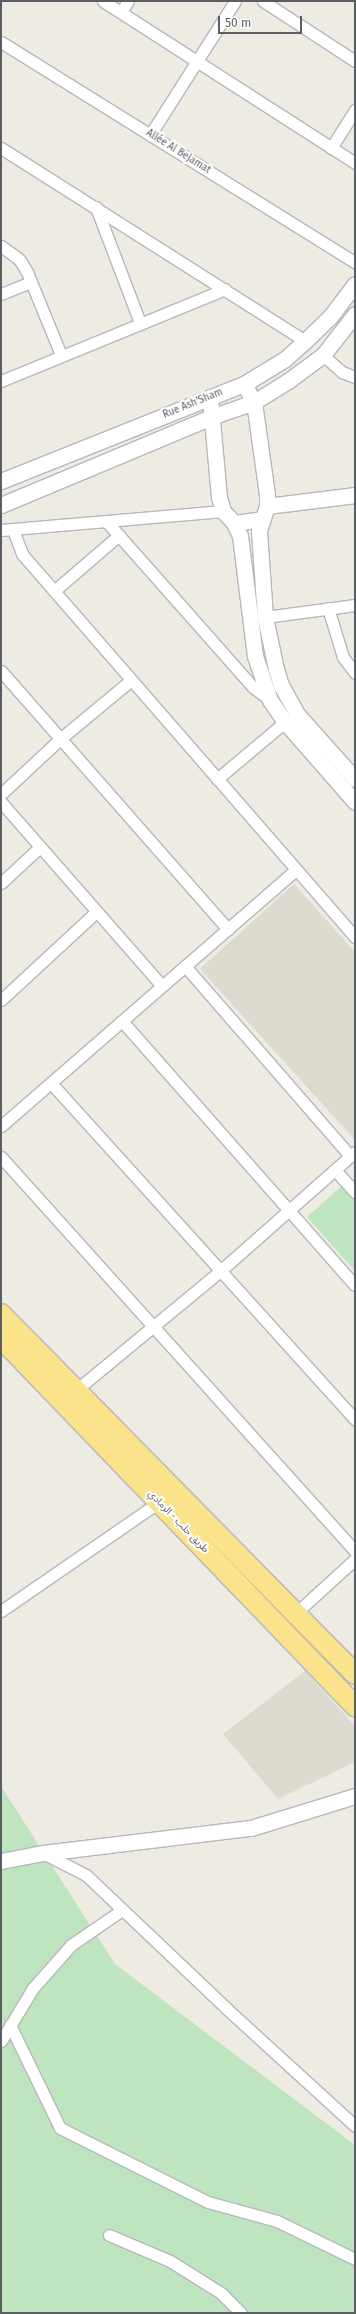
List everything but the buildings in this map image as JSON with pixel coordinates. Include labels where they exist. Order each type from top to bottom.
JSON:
[{"type":"highway","name":"طريق حلب - الرمادي","points":[[1,1314],[75,1391],[297,1612],[355,1674]]},
{"type":"highway","name":"طريق حلب - الرمادي","points":[[1,1338],[355,1706]]},
{"type":"street","points":[[103,1],[355,163]]},
{"type":"street","points":[[121,12],[128,1]]},
{"type":"street","points":[[150,135],[235,1]]},
{"type":"street","points":[[263,1],[355,61]]},
{"type":"street","name":"Allée Al Bejamat","points":[[1,42],[355,262]]},
{"type":"street","points":[[331,148],[355,110]]},
{"type":"street","points":[[1,148],[305,341]]},
{"type":"street","points":[[96,207],[140,323]]},
{"type":"street","points":[[1,246],[19,259],[32,282],[61,355]]},
{"type":"street","points":[[1,294],[32,282]]},
{"type":"street","name":"Rue Ash'Sham","points":[[1,481],[244,384],[285,358],[305,341],[330,317],[355,284]]},
{"type":"street","points":[[1,381],[224,289]]},
{"type":"street","name":"Rue Ash'Sham","points":[[1,505],[211,417],[254,402],[288,381],[323,355],[355,314]]},
{"type":"street","points":[[323,355],[342,372],[355,377]]},
{"type":"street","points":[[244,384],[254,402],[264,512],[259,531],[265,617],[276,669],[288,700],[297,714],[355,779]]},
{"type":"street","points":[[210,397],[219,496],[223,511],[234,523],[240,536],[255,656],[270,700],[285,722],[355,802]]},
{"type":"street","points":[[234,523],[264,512],[355,495]]},
{"type":"street","points":[[1,530],[223,511]]},
{"type":"street","points":[[107,522],[253,687],[270,700]]},
{"type":"street","points":[[13,530],[22,554],[355,937]]},
{"type":"street","points":[[54,591],[119,535]]},
{"type":"street","points":[[265,617],[355,605]]},
{"type":"street","points":[[328,608],[343,657],[355,674]]},
{"type":"street","points":[[1,671],[228,929]]},
{"type":"street","points":[[1,794],[60,739],[131,680]]},
{"type":"street","points":[[217,779],[285,722]]},
{"type":"street","points":[[1,802],[162,986]]},
{"type":"street","points":[[1,883],[40,847]]},
{"type":"street","points":[[1,1126],[296,870]]},
{"type":"street","points":[[1,1000],[96,912]]},
{"type":"street","points":[[75,1391],[220,1271],[353,1154],[186,966]]},
{"type":"street","points":[[122,1021],[355,1285]]},
{"type":"street","points":[[51,1083],[355,1420]]},
{"type":"street","points":[[1,1158],[355,1551]]},
{"type":"street","points":[[335,1170],[355,1192]]},
{"type":"street","points":[[1,1611],[159,1502]]},
{"type":"street","points":[[297,1612],[355,1559]]},
{"type":"street","points":[[1,1861],[43,1853],[251,1828],[355,1796]]},
{"type":"street","points":[[43,1853],[86,1875],[227,2010],[355,2126]]},
{"type":"street","points":[[1,2042],[33,1988],[71,1945],[122,1910]]},
{"type":"street","points":[[10,2025],[60,2128],[208,2202],[277,2221],[355,2259]]},
{"type":"street","points":[[110,2235],[170,2261],[221,2293],[241,2313]]},
{"type":"shaded area","points":[[294,884],[355,952],[355,1140],[200,969]]},
{"type":"shaded area","points":[[305,1671],[355,1726],[355,1762],[278,1799],[223,1734]]},
{"type":"green space","points":[[343,1185],[355,1199],[355,1271],[307,1217]]},
{"type":"green space","points":[[1,1786],[115,1964],[355,2145],[355,2313],[1,2313]]}]
